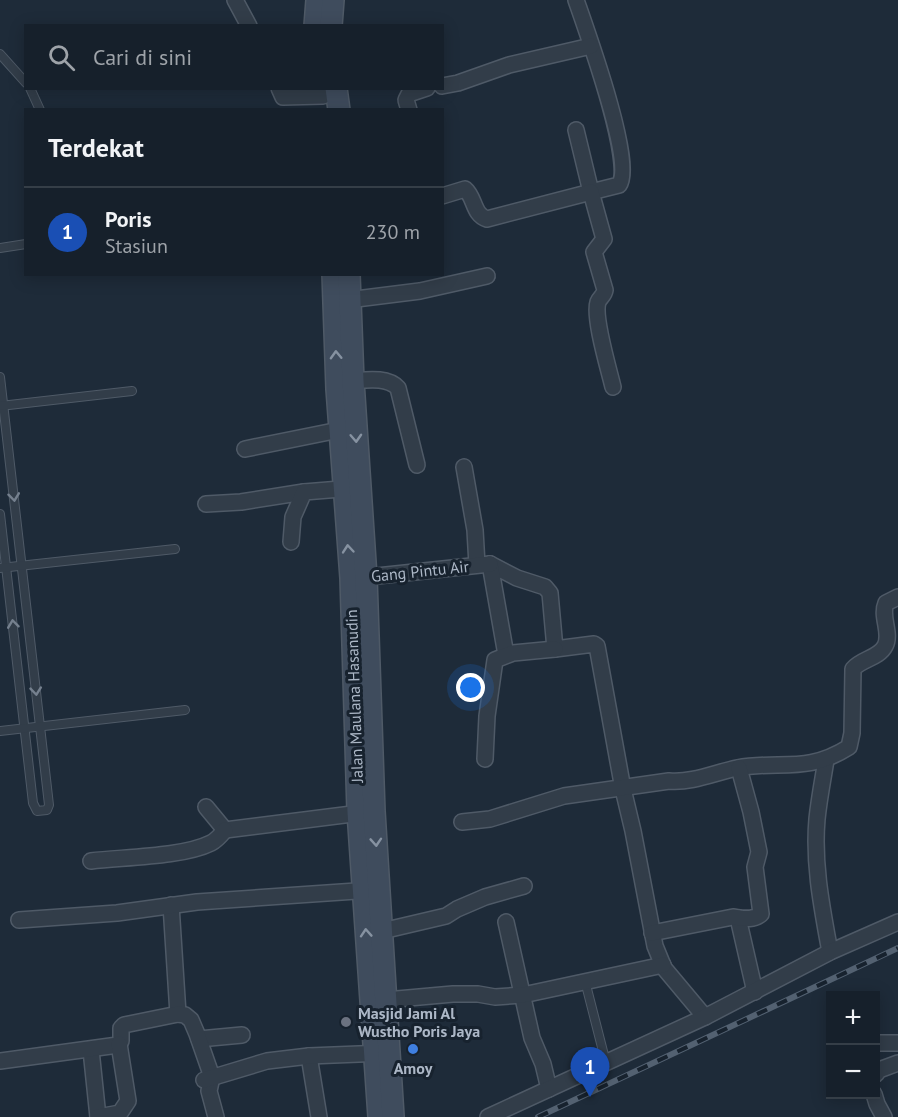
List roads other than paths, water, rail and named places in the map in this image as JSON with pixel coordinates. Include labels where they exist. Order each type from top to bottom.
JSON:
[{"type":"street","points":[[235,0],[248,24]]},
{"type":"street","points":[[315,24],[317,0]]},
{"type":"street","points":[[331,24],[333,0]]},
{"type":"street","points":[[444,195],[465,189],[469,192],[479,215],[487,219],[617,186],[623,178],[617,130],[576,0]]},
{"type":"street","points":[[444,86],[509,65],[591,46]]},
{"type":"street","points":[[280,90],[283,97],[329,98]]},
{"type":"street","points":[[408,108],[406,100],[409,94],[421,90]]},
{"type":"street","points":[[576,130],[603,240],[594,252],[605,290],[598,302],[598,319],[613,387]]},
{"type":"street","name":"Jalan Maulana Hasanudin","points":[[334,276],[342,301]]},
{"type":"street","name":"Jalan Maulana Hasanudin","points":[[348,276],[342,301],[346,489],[358,578],[358,813],[361,890],[381,1053],[393,1117]]},
{"type":"street","points":[[342,301],[420,291],[487,276]]},
{"type":"street","points":[[344,381],[394,383],[398,388],[417,465]]},
{"type":"street","name":"Jalan Maulana Hasanudin","points":[[344,381],[329,432],[346,489]]},
{"type":"street","points":[[245,448],[329,432]]},
{"type":"street","points":[[464,467],[475,530],[506,655]]},
{"type":"street","points":[[206,504],[346,489]]},
{"type":"street","points":[[291,542],[293,517],[309,492]]},
{"type":"street","points":[[483,564],[517,578],[546,586],[550,593],[555,649]]},
{"type":"street","name":"Gang Pintu Air","points":[[358,578],[483,564]]},
{"type":"street","points":[[462,822],[490,819],[564,796],[614,788],[681,782],[739,768],[764,765],[799,766],[826,760],[849,747],[852,733],[853,669],[857,664],[879,654],[884,649],[887,638],[884,608],[886,603],[898,597]]},
{"type":"street","points":[[485,759],[487,717],[495,660],[506,655],[587,644],[597,646],[655,946],[663,965],[705,1017]]},
{"type":"street","points":[[826,760],[817,817],[816,844],[819,893],[830,952]]},
{"type":"street","points":[[652,933],[704,921],[754,918],[761,914],[755,867],[759,852],[752,812],[739,768]]},
{"type":"street","points":[[206,807],[225,830]]},
{"type":"street","points":[[92,861],[166,854],[199,848],[214,842],[225,830],[358,813]]},
{"type":"street","points":[[381,931],[446,916],[485,897],[524,886]]},
{"type":"street","points":[[19,920],[361,890]]},
{"type":"street","name":"Jalan Maulana Hasanudin","points":[[361,890],[381,931],[386,1000],[381,1053],[379,1117]]},
{"type":"street","points":[[171,905],[178,1014]]},
{"type":"street","points":[[738,918],[755,992]]},
{"type":"street","points":[[506,922],[532,1038],[543,1064],[549,1089]]},
{"type":"street","points":[[488,1117],[705,1017],[830,952],[898,922]]},
{"type":"street","points":[[386,1000],[453,994],[495,997],[523,995],[663,965]]},
{"type":"street","points":[[91,1050],[98,1117],[120,1113],[128,1101],[119,1044],[121,1028],[124,1025],[178,1014],[185,1015],[191,1020],[199,1039],[216,1117]]},
{"type":"street","points":[[199,1039],[242,1035]]},
{"type":"street","points":[[880,1043],[898,1043]]},
{"type":"street","points":[[0,1061],[91,1050],[119,1044]]},
{"type":"street","points":[[208,1078],[267,1061],[309,1056],[381,1053]]},
{"type":"street","points":[[309,1056],[319,1117]]},
{"type":"street","points":[[880,1070],[898,1063]]},
{"type":"street","points":[[875,1099],[884,1117]]},
{"type":"lane","points":[[0,54],[24,81]]},
{"type":"lane","points":[[31,90],[39,108]]},
{"type":"lane","points":[[0,248],[24,244]]},
{"type":"lane","points":[[0,376],[49,806],[47,810],[37,811],[34,807],[3,567],[0,514]]},
{"type":"lane","points":[[2,406],[132,391]]},
{"type":"lane","points":[[3,567],[175,549]]},
{"type":"lane","points":[[0,731],[185,710]]},
{"type":"lane","points":[[585,981],[606,1063]]},
{"type":"railway","points":[[538,1117],[898,948]]},
{"type":"place","name":"Masjid Jami Al Wustho Poris Jaya","points":[[346,1022]]},
{"type":"place","name":"Amoy","points":[[413,1049]]},
{"type":"place","name":"Poris","points":[[590,1097]]}]
